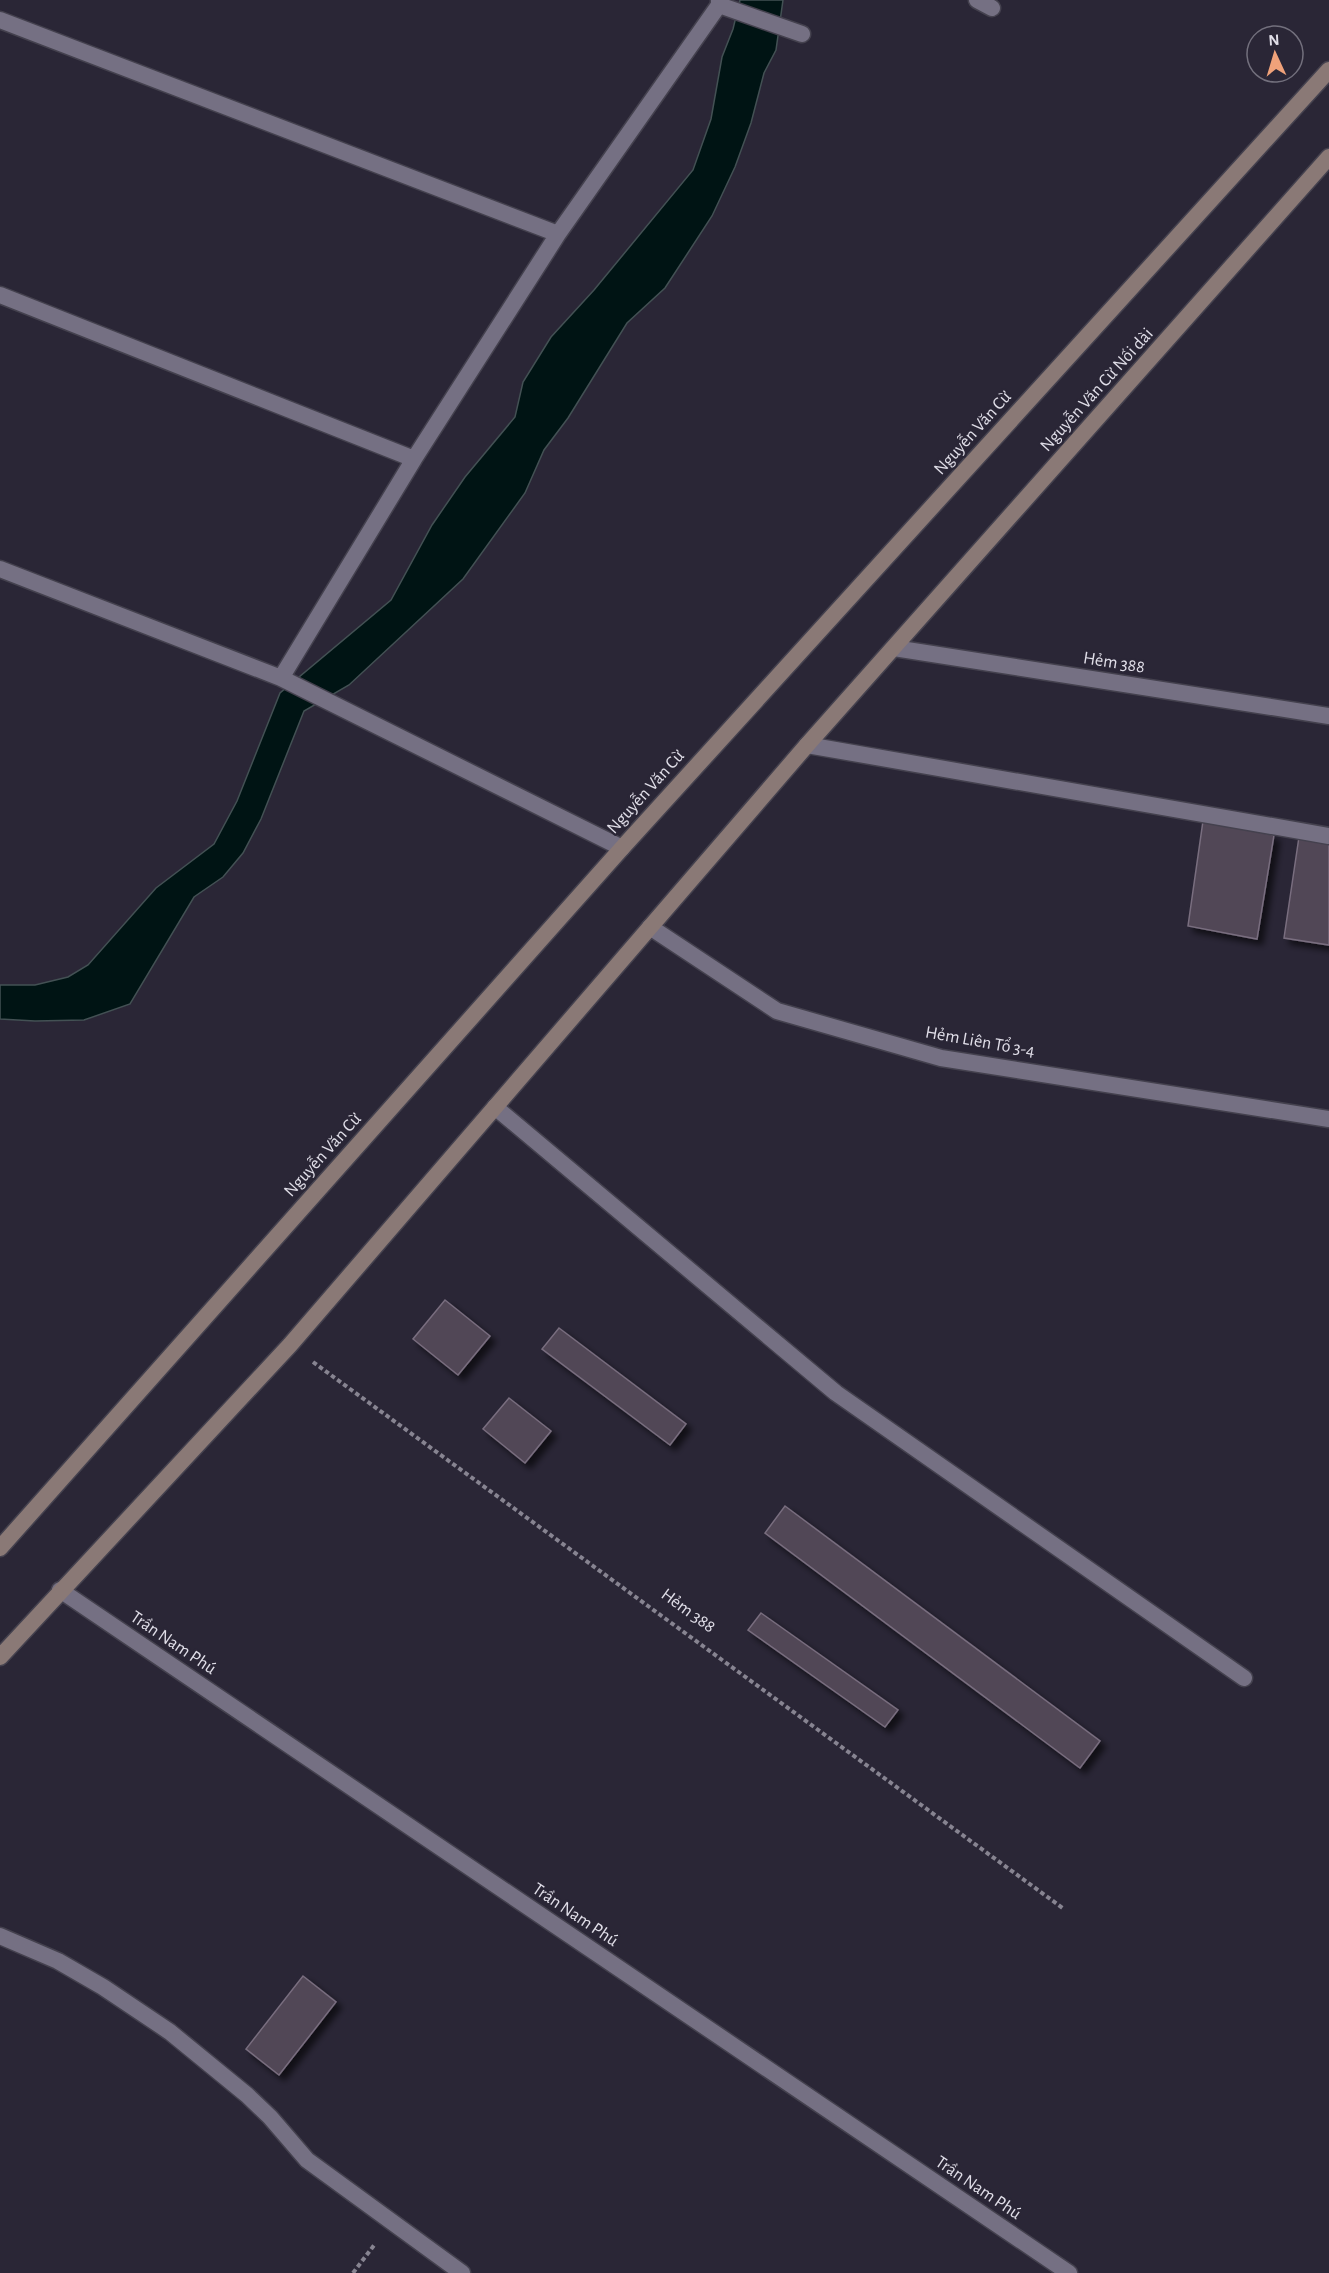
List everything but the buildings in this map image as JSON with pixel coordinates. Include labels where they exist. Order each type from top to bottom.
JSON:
[{"type":"main road","name":"Nguyễn Văn Cừ","points":[[0,1548],[622,848],[1329,70]]},
{"type":"main road","name":"Nguyễn Văn Cừ Nối dài","points":[[894,648],[1329,157]]},
{"type":"main road","points":[[0,1656],[290,1345],[807,745],[894,648]]},
{"type":"street","points":[[977,0],[992,8]]},
{"type":"street","points":[[283,679],[414,459],[558,234],[724,5],[802,34]]},
{"type":"street","points":[[0,20],[558,234]]},
{"type":"street","points":[[0,295],[414,459]]},
{"type":"street","points":[[0,569],[283,679],[622,848]]},
{"type":"street","name":"Hẻm 388","points":[[894,648],[1329,716]]},
{"type":"street","points":[[807,745],[1329,836]]},
{"type":"street","name":"Hẻm Liên Tổ 3-4","points":[[650,927],[777,1011],[930,1055],[1329,1119]]},
{"type":"street","points":[[495,1107],[836,1393],[1244,1678]]},
{"type":"street","name":"Trần Nam Phú","points":[[60,1590],[1069,2273]]},
{"type":"street","points":[[0,1936],[58,1960],[170,2032],[247,2095],[270,2117],[307,2160],[462,2273]]},
{"type":"path","name":"Hẻm 388","points":[[290,1345],[1064,1910]]},
{"type":"path","points":[[353,2273],[392,2222]]},
{"type":"shaded area","points":[[740,0],[783,0],[776,50],[764,73],[751,123],[735,167],[712,216],[665,288],[627,323],[568,418],[544,450],[525,493],[463,579],[349,685],[304,711],[261,819],[243,853],[223,877],[194,897],[130,1004],[84,1020],[0,1019],[0,985],[35,985],[68,977],[88,965],[156,888],[214,844],[237,801],[280,693],[391,600],[432,525],[465,477],[515,417],[523,382],[551,337],[594,290],[693,170],[711,119],[722,57],[733,29]]}]
